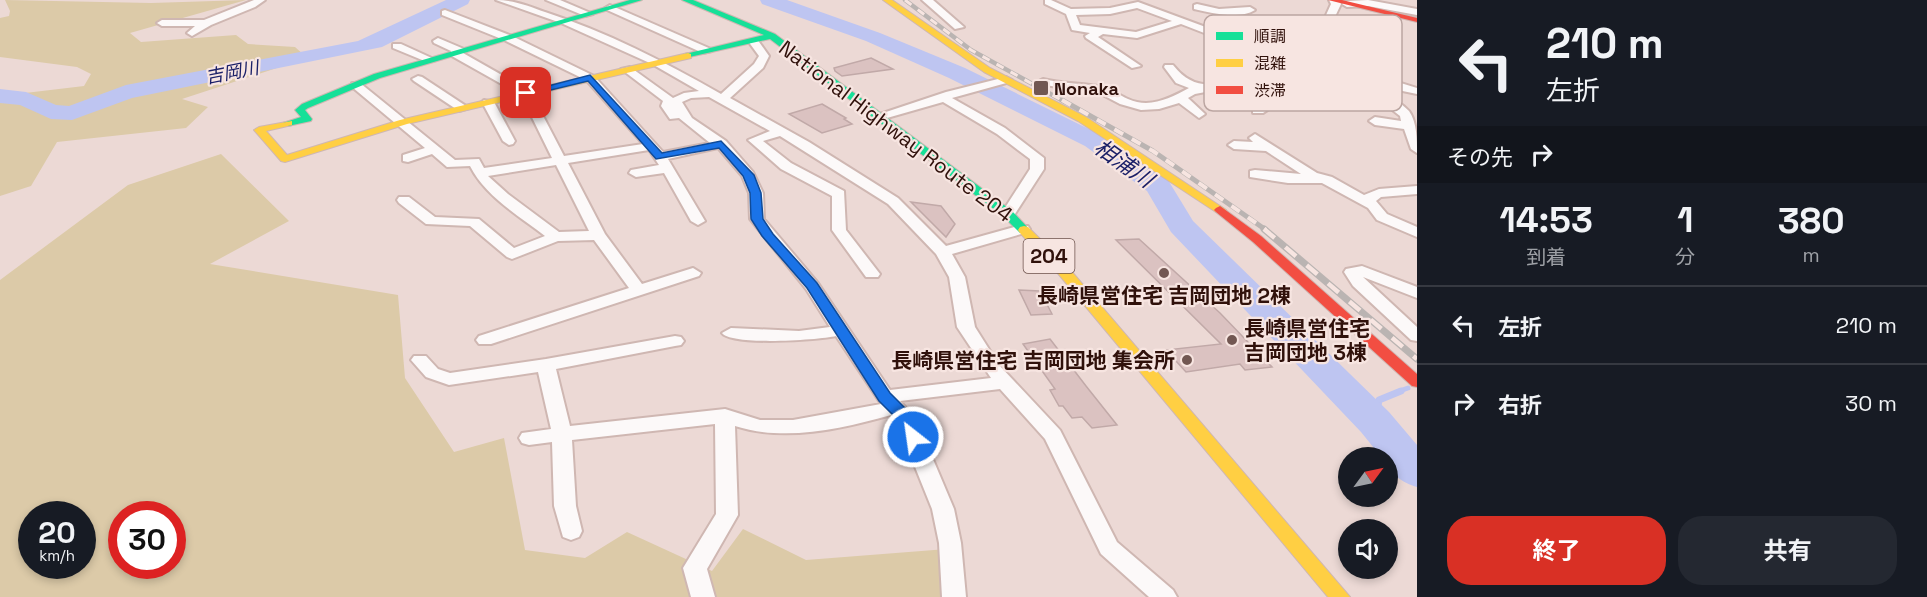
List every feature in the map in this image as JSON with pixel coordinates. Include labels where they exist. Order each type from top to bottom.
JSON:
[{"type":"main road","points":[[638,0],[376,76],[304,106],[300,110],[307,119],[259,130],[285,159],[404,122],[772,36]]},
{"type":"main road","name":"National Highway Route 204","points":[[686,0],[772,36],[1008,214],[1061,268],[1340,597]]},
{"type":"main road","points":[[887,0],[1000,81],[1082,119],[1204,197],[1257,239],[1417,382]]},
{"type":"main road","points":[[1337,1],[1393,15]]},
{"type":"main road","points":[[1402,17],[1417,21]]},
{"type":"street","points":[[162,23],[202,22],[248,9],[260,0]]},
{"type":"street","points":[[501,0],[564,21],[656,62],[781,132],[893,201],[943,252],[957,277],[966,327],[993,369],[1053,435],[1109,548],[1165,597]]},
{"type":"street","points":[[551,0],[588,14]]},
{"type":"street","points":[[927,0],[959,27]]},
{"type":"street","points":[[1187,0],[1197,7],[1219,12],[1250,10]]},
{"type":"street","points":[[1331,15],[1337,1],[1368,3],[1417,12]]},
{"type":"street","points":[[1048,2],[1070,12],[1110,11],[1138,5],[1204,30]]},
{"type":"street","points":[[1182,21],[1178,11],[1197,7]]},
{"type":"street","points":[[610,8],[707,51]]},
{"type":"street","points":[[1070,12],[1076,28],[1137,36],[1182,21]]},
{"type":"street","points":[[445,14],[508,38],[590,78],[660,157],[698,221]]},
{"type":"street","points":[[192,33],[202,22]]},
{"type":"street","points":[[1106,32],[1090,36],[1136,66]]},
{"type":"street","points":[[753,40],[764,56],[759,66],[717,96],[688,94],[676,101],[684,118],[704,128],[715,144],[748,175],[756,193],[757,219],[768,236],[812,286],[889,402],[906,419],[943,509],[954,597]]},
{"type":"street","points":[[438,41],[526,93],[598,235],[638,291]]},
{"type":"street","points":[[397,46],[431,60]]},
{"type":"street","points":[[1168,67],[1180,81],[1202,89]]},
{"type":"street","points":[[626,69],[669,100],[670,112],[685,127],[715,144]]},
{"type":"street","points":[[418,79],[463,108]]},
{"type":"street","points":[[880,116],[1000,81]]},
{"type":"street","points":[[1043,82],[1071,88],[1105,91],[1114,94],[1120,101],[1141,106],[1182,99],[1191,91],[1202,89]]},
{"type":"street","points":[[356,85],[404,122],[452,164],[474,162],[480,173],[503,197],[556,237]]},
{"type":"street","points":[[1402,88],[1417,91]]},
{"type":"street","points":[[947,96],[1001,130],[1037,158],[1037,169],[1008,214]]},
{"type":"street","points":[[1182,99],[1199,114]]},
{"type":"street","points":[[488,102],[509,141]]},
{"type":"street","points":[[603,114],[620,111]]},
{"type":"street","points":[[1401,111],[1405,114],[1417,149]]},
{"type":"street","points":[[1375,121],[1409,126]]},
{"type":"street","points":[[781,132],[754,141],[786,166],[838,194],[839,230],[872,274]]},
{"type":"street","points":[[1255,138],[1318,178],[1371,205],[1382,217],[1417,233]]},
{"type":"street","points":[[480,173],[562,161],[660,157],[715,144]]},
{"type":"street","points":[[1234,145],[1274,148]]},
{"type":"street","points":[[408,158],[435,149]]},
{"type":"street","points":[[636,173],[660,157]]},
{"type":"street","points":[[1255,174],[1288,179],[1318,178]]},
{"type":"street","points":[[1371,205],[1370,196],[1379,193],[1417,190]]},
{"type":"street","points":[[404,200],[431,221],[474,222],[512,254],[556,237],[598,235]]},
{"type":"street","points":[[943,252],[1023,229]]},
{"type":"street","points":[[1417,293],[1362,271],[1352,272],[1359,283],[1417,336]]},
{"type":"street","points":[[485,340],[693,273]]},
{"type":"street","points":[[731,333],[801,338],[816,337],[840,329]]},
{"type":"street","points":[[420,360],[432,373],[449,379],[491,371],[546,365],[675,341]]},
{"type":"street","points":[[546,365],[562,435],[565,507],[571,531]]},
{"type":"street","points":[[529,438],[725,416],[760,427],[793,427],[862,416],[889,402],[1005,382]]},
{"type":"street","points":[[703,597],[695,568],[727,516],[725,416]]},
{"type":"shaded area","points":[[5,0],[151,3],[246,0],[130,33],[141,42],[236,35],[248,44],[295,47],[304,55],[286,65],[182,99],[208,107],[186,128],[57,142],[31,186],[0,196],[0,96],[84,86],[91,74],[77,67],[0,57],[0,18],[9,16],[10,11]]},
{"type":"shaded area","points":[[221,154],[289,221],[210,264],[398,295],[405,378],[454,452],[504,438],[525,550],[585,558],[627,532],[712,571],[743,529],[806,560],[947,549],[959,597],[0,597],[0,280],[128,185]]},
{"type":"building","points":[[871,58],[893,69],[842,76],[834,68]]},
{"type":"building","points":[[822,104],[852,124],[822,133],[789,114]]},
{"type":"building","points":[[911,202],[941,206],[955,224],[946,237]]},
{"type":"building","points":[[1139,239],[1220,313],[1272,367],[1245,370],[1240,364],[1186,372],[1166,350],[1221,344],[1116,240]]},
{"type":"building","points":[[1019,290],[1040,291],[1052,314],[1031,315]]},
{"type":"building","points":[[1050,339],[1117,425],[1092,428],[1082,417],[1072,418],[1063,406],[1059,406],[1050,390],[1055,389],[1023,344]]},
{"type":"waterway","name":"吉岡川","points":[[0,96],[26,99],[51,112],[72,113],[126,92],[375,43],[461,0]]},
{"type":"waterway","name":"相浦川","points":[[769,0],[873,37],[957,73],[1094,141],[1158,186],[1181,226],[1375,422],[1417,472]]},
{"type":"waterway","points":[[1397,392],[1408,388]]},
{"type":"waterway","points":[[1375,422],[1379,400],[1401,391]]},
{"type":"railway","points":[[905,0],[971,50],[1065,102]]},
{"type":"railway","points":[[1062,100],[1153,151],[1266,230]]},
{"type":"railway","points":[[1264,229],[1417,359]]},
{"type":"traffic: fast","points":[[288,123],[307,119],[300,110],[305,106],[377,76],[638,0]]},
{"type":"traffic: fast","points":[[686,0],[772,36],[1008,214],[1024,230]]},
{"type":"traffic: fast","points":[[688,56],[772,36]]},
{"type":"traffic: slow","points":[[887,0],[987,70],[1082,119],[1220,210]]},
{"type":"traffic: slow","points":[[288,123],[259,130],[285,159],[404,122],[688,56]]},
{"type":"traffic: slow","points":[[1024,230],[1061,268],[1340,597]]},
{"type":"traffic: jam","points":[[1332,0],[1396,15]]},
{"type":"traffic: jam","points":[[1402,16],[1417,20]]},
{"type":"traffic: jam","points":[[1220,210],[1257,239],[1417,382]]},
{"type":"place","name":"Nonaka","points":[[1041,88]]},
{"type":"place","name":"長崎県営住宅 吉岡団地 2棟","points":[[1164,273]]},
{"type":"place","name":"長崎県営住宅 吉岡団地 3棟","points":[[1232,340]]},
{"type":"place","name":"長崎県営住宅 吉岡団地 集会所","points":[[1187,360]]},
{"type":"route","points":[[526,93],[590,78],[660,157],[721,144],[742,171],[748,175],[756,193],[757,219],[768,236],[812,286],[885,397],[906,419],[913,437]]}]
